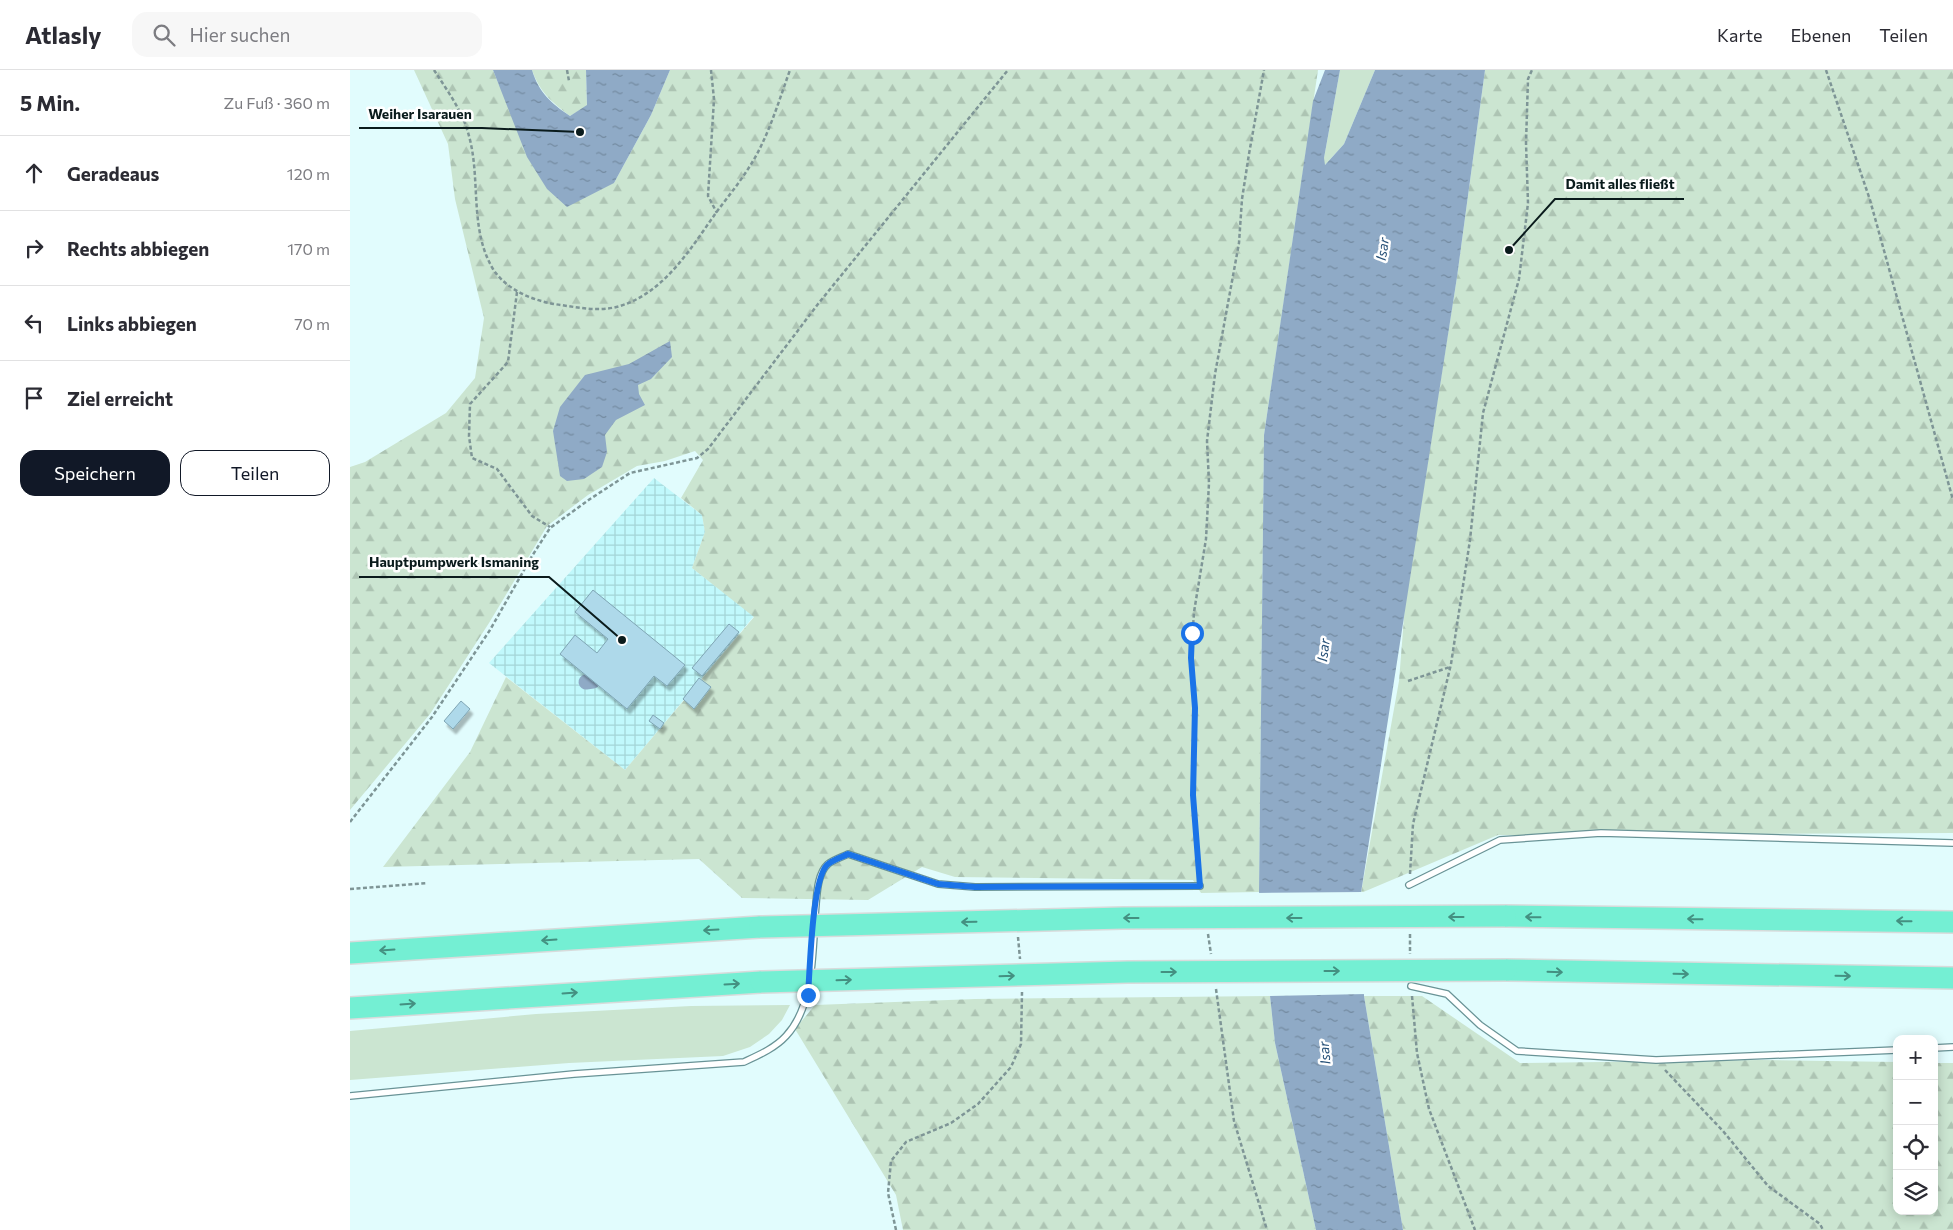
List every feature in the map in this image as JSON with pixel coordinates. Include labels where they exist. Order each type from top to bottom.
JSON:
[{"type":"highway","points":[[353,953],[760,927],[1123,918],[1505,916],[1953,922]]},
{"type":"highway","points":[[355,1007],[761,982],[1128,972],[1506,970],[1953,978]]},
{"type":"lane","points":[[1409,885],[1500,840],[1601,833],[1953,843]]},
{"type":"lane","points":[[350,1096],[574,1074],[744,1062],[766,1051],[786,1036],[801,1016],[808,995],[816,896],[820,879],[828,864],[848,854],[938,884],[975,887],[1200,886]]},
{"type":"lane","points":[[1411,986],[1447,994],[1480,1025],[1517,1052],[1656,1060],[1893,1050]]},
{"type":"lane","points":[[1938,1048],[1953,1047]]},
{"type":"path","points":[[434,70],[462,117],[469,136],[479,229],[485,251],[494,270],[517,292],[548,303],[599,310],[621,306],[648,293],[671,272],[746,173],[762,145],[790,70]]},
{"type":"path","points":[[567,70],[569,81]]},
{"type":"path","points":[[711,70],[714,98],[708,196],[717,213]]},
{"type":"path","points":[[350,822],[432,717],[490,630],[550,528],[590,499],[630,474],[697,458],[708,450],[818,304],[1008,70]]},
{"type":"path","points":[[1200,886],[1193,795],[1195,708],[1191,658],[1194,612],[1206,539],[1207,441],[1215,374],[1239,243],[1242,199],[1264,70]]},
{"type":"path","points":[[1409,885],[1413,824],[1450,667],[1470,540],[1483,413],[1519,278],[1528,203],[1526,144],[1528,79],[1532,70]]},
{"type":"path","points":[[1826,70],[1870,200],[1953,500]]},
{"type":"path","points":[[517,292],[508,362],[470,404],[469,436],[472,458],[497,469],[532,516],[550,528]]},
{"type":"path","points":[[1408,681],[1450,667]]},
{"type":"path","points":[[350,889],[427,883]]},
{"type":"path","points":[[1207,929],[1212,957]]},
{"type":"path","points":[[1410,931],[1410,958]]},
{"type":"path","points":[[1018,937],[1020,967]]},
{"type":"path","points":[[1215,986],[1234,1121],[1267,1230]]},
{"type":"path","points":[[1411,986],[1417,1053],[1429,1109],[1475,1230]]},
{"type":"path","points":[[896,1230],[888,1194],[891,1161],[906,1142],[951,1122],[978,1104],[1011,1067],[1020,1044],[1021,987]]},
{"type":"path","points":[[1656,1060],[1723,1131],[1768,1186],[1820,1224],[1823,1230]]},
{"type":"shaded area","points":[[654,478],[702,515],[705,532],[692,568],[754,616],[625,770],[489,663]]},
{"type":"green space","points":[[414,70],[493,70],[499,85],[614,183],[651,115],[670,70],[1318,70],[1264,435],[1259,892],[1201,893],[1193,880],[955,877],[922,867],[868,900],[742,898],[699,859],[383,867],[470,752],[506,677],[625,770],[754,617],[692,568],[705,532],[702,515],[681,498],[703,460],[695,451],[665,461],[637,466],[588,495],[547,526],[489,623],[430,714],[350,810],[350,467],[365,462],[446,413],[475,378],[484,318],[455,199],[448,144]]},
{"type":"green space","points":[[532,70],[586,70],[587,106],[570,116],[547,96]]},
{"type":"green space","points":[[1340,70],[1375,70],[1344,144],[1324,166],[1324,158]]},
{"type":"green space","points":[[1485,70],[1953,70],[1953,833],[1498,835],[1361,893],[1399,681],[1405,605],[1457,277]]},
{"type":"green space","points":[[1270,996],[1275,1043],[1316,1230],[903,1230],[896,1195],[795,1029],[815,1005],[975,999]]},
{"type":"green space","points":[[1364,996],[1422,996],[1520,1063],[1760,1060],[1893,1062],[1893,1215],[1938,1215],[1938,1063],[1953,1063],[1953,1230],[1403,1230]]},
{"type":"green space","points":[[790,1005],[782,1020],[769,1034],[750,1047],[723,1056],[569,1063],[350,1080],[350,1031],[536,1014],[691,1006]]},
{"type":"water","points":[[493,70],[532,70],[538,85],[546,97],[570,116],[587,105],[586,70],[670,70],[651,115],[614,183],[567,207],[547,189],[527,157]]},
{"type":"water","name":"Isar","points":[[1325,70],[1340,70],[1324,158],[1325,165],[1344,144],[1375,70],[1485,70],[1457,277],[1361,893],[1364,996],[1403,1230],[1316,1230],[1275,1043],[1259,892],[1264,435],[1313,101]]},
{"type":"water","points":[[670,341],[672,357],[651,379],[638,385],[639,394],[645,405],[616,420],[605,435],[607,452],[602,467],[584,479],[567,481],[560,476],[553,431],[560,407],[585,375],[629,364]]},
{"type":"pier","points":[[1363,892],[1366,994],[1267,996],[1256,893]]},
{"type":"building","points":[[593,590],[685,665],[667,686],[654,676],[627,709],[560,654],[575,635],[597,653],[608,639],[575,612]]},
{"type":"building","points":[[729,624],[739,632],[702,676],[692,668]]},
{"type":"building","points":[[699,678],[711,687],[694,709],[683,699]]},
{"type":"building","points":[[461,701],[470,709],[453,729],[444,721]]},
{"type":"building","points":[[653,715],[664,723],[660,729],[649,721]]},
{"type":"waterway","points":[[586,682],[593,681]]},
{"type":"place","name":"Weiher Isarauen","points":[[580,132]]},
{"type":"place","name":"Damit alles fließt","points":[[1509,250]]},
{"type":"place","name":"Hauptpumpwerk Ismaning","points":[[622,640]]},
{"type":"route","points":[[808,995],[816,896],[820,879],[828,864],[848,854],[938,884],[975,887],[1200,886],[1193,795],[1195,708],[1191,658],[1192,633]]}]
